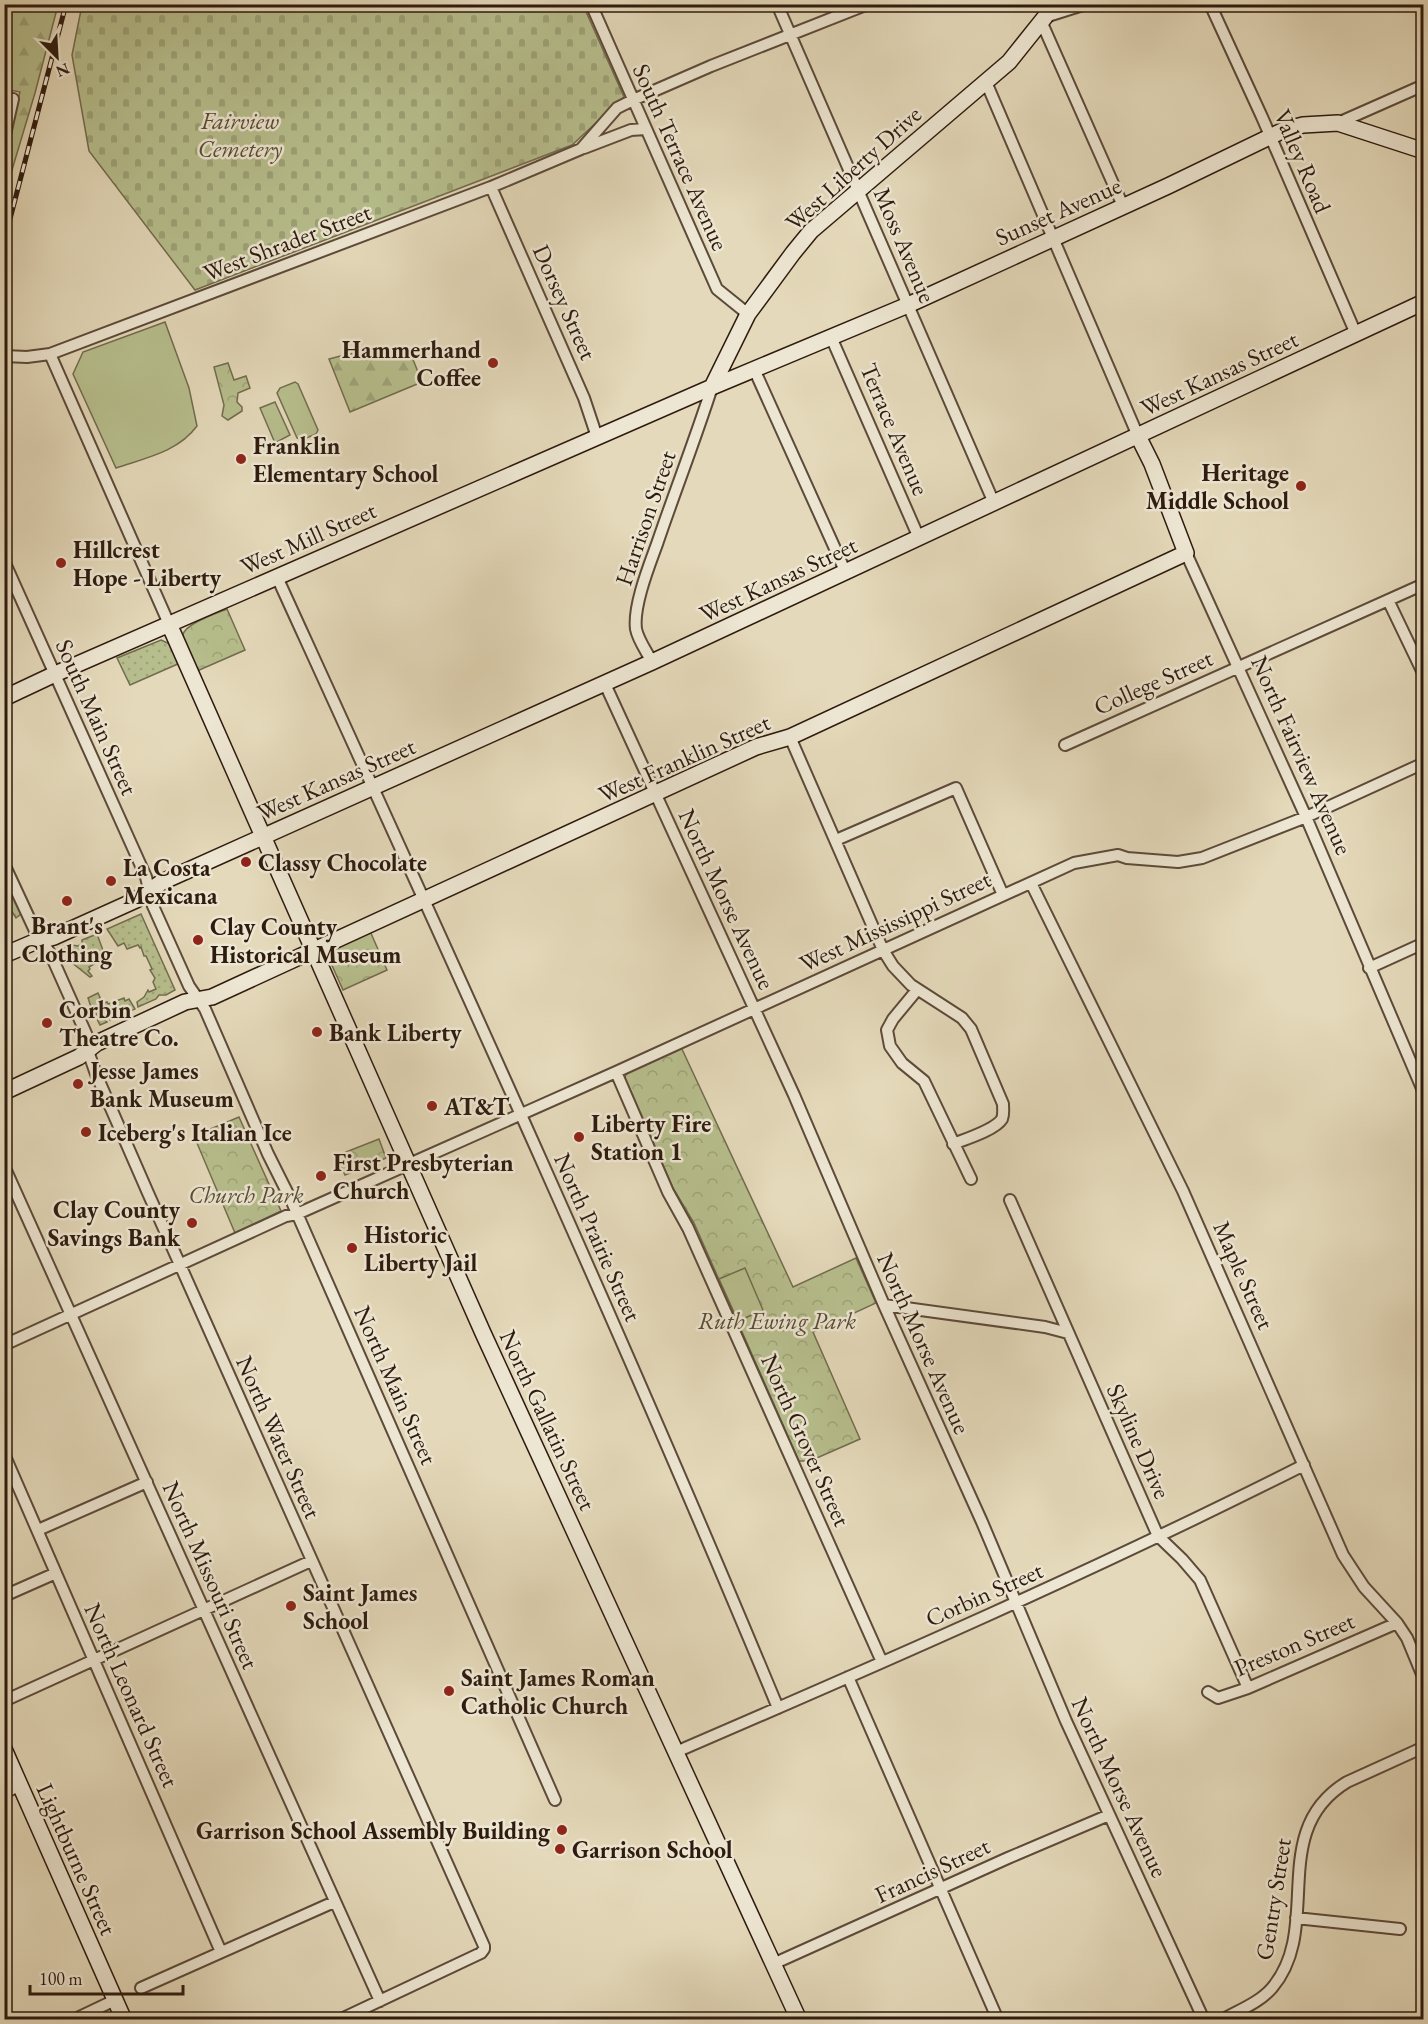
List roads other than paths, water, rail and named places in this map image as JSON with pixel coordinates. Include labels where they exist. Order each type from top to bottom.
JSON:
[{"type":"street","name":"South Terrace Avenue","points":[[591,4],[717,289],[748,314]]},
{"type":"street","name":"Moss Avenue","points":[[777,4],[994,503]]},
{"type":"street","name":"West Shrader Street","points":[[581,149],[617,108],[711,66],[868,4]]},
{"type":"street","points":[[1086,4],[1046,14],[1123,207]]},
{"type":"street","name":"Valley Road","points":[[1210,4],[1356,334]]},
{"type":"street","name":"West Liberty Drive","points":[[712,387],[748,314],[811,231],[1009,62],[1046,14]]},
{"type":"street","points":[[986,82],[1138,436]]},
{"type":"street","name":"Sunset Avenue","points":[[712,387],[908,305],[1123,207],[1284,130],[1303,125],[1338,123],[1424,85]]},
{"type":"street","points":[[4,139],[13,99]]},
{"type":"street","points":[[1338,123],[1424,151]]},
{"type":"street","name":"West Shrader Street","points":[[4,356],[27,357],[50,354],[491,187],[581,149],[632,130],[646,129]]},
{"type":"street","name":"Dorsey Street","points":[[491,187],[584,398],[597,436]]},
{"type":"street","name":"West Kansas Street","points":[[4,955],[32,943],[54,937],[136,900],[158,884],[605,684],[1424,302]]},
{"type":"street","name":"Terrace Avenue","points":[[831,337],[920,538]]},
{"type":"street","points":[[50,354],[169,624]]},
{"type":"street","points":[[754,369],[846,573]]},
{"type":"street","name":"West Mill Street","points":[[4,698],[712,387]]},
{"type":"street","name":"Harrison Street","points":[[652,662],[636,630],[637,613],[647,572],[712,387]]},
{"type":"street","name":"North Fairview Avenue","points":[[1138,436],[1152,464],[1186,553],[1306,817],[1424,1094]]},
{"type":"street","name":"West Franklin Street","points":[[4,1092],[79,1058],[96,1043],[185,1002],[212,997],[756,747],[790,737],[1186,553]]},
{"type":"street","name":"South Main Street","points":[[4,561],[146,877],[150,891]]},
{"type":"street","name":"North Prairie Street","points":[[277,577],[521,1114],[657,1422],[778,1708]]},
{"type":"street","name":"College Street","points":[[1065,745],[1424,585]]},
{"type":"street","points":[[1388,600],[1424,675]]},
{"type":"street","name":"North Gallatin Street","points":[[169,624],[483,1333],[799,2019]]},
{"type":"street","name":"North Morse Avenue","points":[[605,684],[794,1095],[884,1305],[982,1522],[1066,1721],[1204,2019]]},
{"type":"street","points":[[790,737],[883,950],[893,966],[917,990],[962,1018],[971,1029],[1003,1104],[1001,1121],[988,1130],[953,1144]]},
{"type":"street","name":"West Mississippi Street","points":[[4,1345],[286,1216],[297,1214],[616,1072],[1074,863],[1118,855],[1127,858],[1178,862],[1202,858],[1306,817],[1424,763]]},
{"type":"street","points":[[836,840],[956,788],[1003,896]]},
{"type":"street","name":"North Water Street","points":[[4,864],[40,941],[47,947],[88,1038],[96,1074],[484,1949],[481,1953],[380,2001]]},
{"type":"street","name":"Maple Street","points":[[1031,883],[1183,1191],[1343,1555],[1364,1587],[1398,1623],[1407,1638],[1424,1679]]},
{"type":"street","name":"North Main Street","points":[[150,891],[151,903],[189,986],[205,1009],[555,1800]]},
{"type":"street","points":[[1369,968],[1424,943]]},
{"type":"street","points":[[917,990],[887,1030],[890,1046],[902,1063],[924,1081],[970,1179]]},
{"type":"street","name":"North Grover Street","points":[[616,1072],[668,1192],[688,1228],[882,1662]]},
{"type":"street","name":"North Missouri Street","points":[[4,1166],[380,2001]]},
{"type":"street","name":"Skyline Drive","points":[[1010,1200],[1158,1536],[1200,1580],[1248,1688]]},
{"type":"street","points":[[884,1305],[1045,1327],[1068,1333]]},
{"type":"street","name":"North Leonard Street","points":[[4,1454],[221,1952]]},
{"type":"street","name":"Corbin Street","points":[[676,1752],[1016,1604],[1304,1465]]},
{"type":"street","points":[[38,1530],[147,1482]]},
{"type":"street","points":[[4,1701],[311,1561]]},
{"type":"street","points":[[4,1596],[56,1573]]},
{"type":"street","name":"Preston Street","points":[[1208,1692],[1218,1698],[1248,1688],[1398,1623]]},
{"type":"street","points":[[849,1677],[998,2019]]},
{"type":"street","name":"Gentry Street","points":[[1222,2019],[1259,2000],[1281,1976],[1289,1962],[1296,1918],[1301,1848],[1314,1812],[1341,1785],[1354,1777],[1424,1747]]},
{"type":"street","name":"Lightburne Street","points":[[4,1749],[124,2019]]},
{"type":"street","points":[[4,1793],[21,1785]]},
{"type":"street","name":"Francis Street","points":[[773,1964],[1109,1815]]},
{"type":"street","points":[[141,1988],[334,1902]]},
{"type":"street","points":[[1296,1918],[1400,1929]]},
{"type":"street","points":[[73,2019],[115,2000]]},
{"type":"street","points":[[339,2019],[380,2001]]},
{"type":"railway","points":[[4,242],[66,4]]},
{"type":"place","name":"Hammerhand Coffee","points":[[493,363]]},
{"type":"place","name":"Franklin Elementary School","points":[[241,459]]},
{"type":"place","name":"Heritage Middle School","points":[[1301,486]]},
{"type":"place","name":"Hillcrest Hope - Liberty","points":[[61,563]]},
{"type":"place","name":"Classy Chocolate","points":[[246,862]]},
{"type":"place","name":"La Costa Mexicana","points":[[111,881]]},
{"type":"place","name":"Brant's Clothing","points":[[67,901]]},
{"type":"place","name":"Clay County Historical Museum","points":[[198,940]]},
{"type":"place","name":"Corbin Theatre Co.","points":[[47,1023]]},
{"type":"place","name":"Bank Liberty","points":[[317,1032]]},
{"type":"place","name":"Jesse James Bank Museum","points":[[78,1084]]},
{"type":"place","name":"AT&T","points":[[432,1106]]},
{"type":"place","name":"Iceberg's Italian Ice","points":[[86,1132]]},
{"type":"place","name":"Liberty Fire Station 1","points":[[579,1137]]},
{"type":"place","name":"First Presbyterian Church","points":[[321,1176]]},
{"type":"place","name":"Clay County Savings Bank","points":[[192,1223]]},
{"type":"place","name":"Historic Liberty Jail","points":[[352,1248]]},
{"type":"place","name":"Saint James School","points":[[291,1606]]},
{"type":"place","name":"Saint James Roman Catholic Church","points":[[449,1691]]},
{"type":"place","name":"Garrison School Assembly Building","points":[[562,1830]]},
{"type":"place","name":"Garrison School","points":[[560,1849]]},
{"type":"park label","name":"Fairview Cemetery","points":[[240,134]]},
{"type":"park label","name":"Church Park","points":[[246,1194]]},
{"type":"park label","name":"Ruth Ewing Park","points":[[777,1320]]}]
